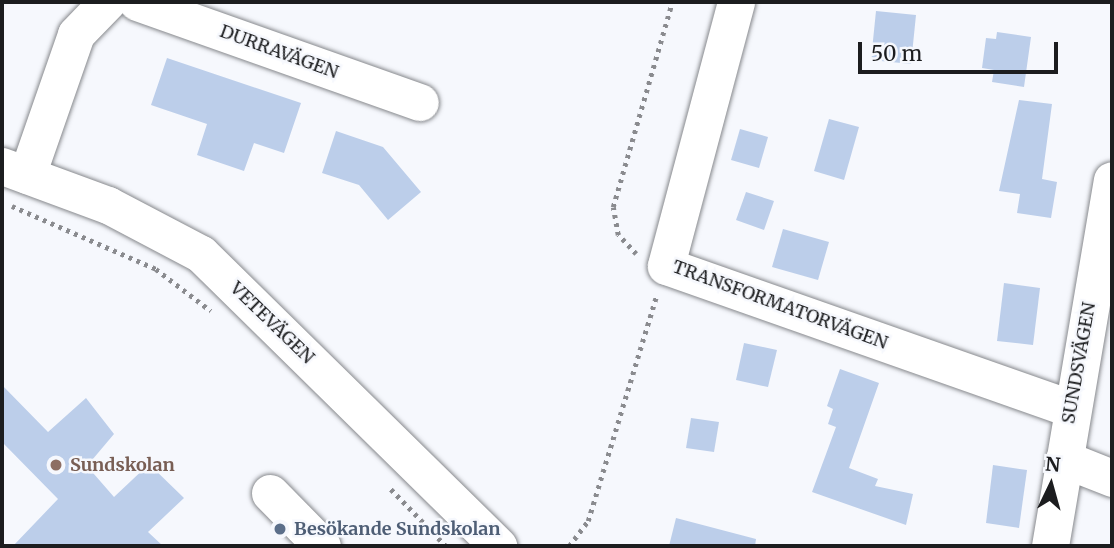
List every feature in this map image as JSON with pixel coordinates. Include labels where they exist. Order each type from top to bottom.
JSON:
[{"type":"street","points":[[14,171],[76,34],[107,2]]},
{"type":"street","name":"DURRAVÄGEN","points":[[137,2],[420,102]]},
{"type":"street","name":"TRANSFORMATORVÄGEN","points":[[736,2],[666,266],[1070,408]]},
{"type":"street","name":"VETEVÄGEN","points":[[14,171],[108,205],[201,254],[498,546]]},
{"type":"street","name":"SUNDSVÄGEN","points":[[1051,546],[1070,408],[1112,180]]},
{"type":"street","points":[[1064,459],[1112,478]]},
{"type":"street","points":[[270,493],[322,546]]},
{"type":"path","points":[[569,546],[588,521],[666,266],[635,254],[618,235],[613,207],[672,2]]},
{"type":"path","points":[[2,202],[156,269],[221,319]]},
{"type":"path","points":[[388,486],[446,546]]},
{"type":"building","points":[[876,11],[916,15],[911,64],[871,60]]},
{"type":"building","points":[[997,32],[1031,37],[1024,87],[992,82],[994,70],[982,68],[986,38],[996,39]]},
{"type":"building","points":[[167,58],[301,103],[284,153],[254,143],[244,171],[197,155],[207,124],[151,105]]},
{"type":"building","points":[[1019,100],[1052,104],[1042,179],[1057,182],[1051,218],[1017,213],[1020,194],[999,191]]},
{"type":"building","points":[[829,119],[859,127],[844,180],[814,171]]},
{"type":"building","points":[[740,129],[768,137],[759,168],[731,160]]},
{"type":"building","points":[[336,131],[383,147],[421,192],[388,220],[359,185],[322,173]]},
{"type":"building","points":[[746,192],[774,201],[764,230],[736,220]]},
{"type":"building","points":[[783,229],[829,242],[818,280],[772,267]]},
{"type":"building","points":[[1004,283],[1040,288],[1033,345],[997,341]]},
{"type":"building","points":[[744,343],[777,350],[768,387],[736,380]]},
{"type":"building","points":[[840,369],[879,383],[849,468],[878,479],[875,486],[913,494],[906,525],[812,492],[836,427],[828,424],[833,409],[827,406]]},
{"type":"building","name":"Sundskolan","points":[[2,385],[48,432],[86,398],[114,434],[87,466],[114,497],[149,464],[184,498],[148,532],[163,546],[13,546],[58,499],[2,442]]},
{"type":"building","points":[[691,418],[719,422],[714,452],[686,448]]},
{"type":"building","points":[[993,465],[1027,470],[1019,528],[986,523]]},
{"type":"building","points":[[676,518],[756,539],[755,546],[669,546]]},
{"type":"place","name":"Sundskolan","points":[[56,465]]},
{"type":"place","name":"Besökande Sundskolan","points":[[280,529]]}]
